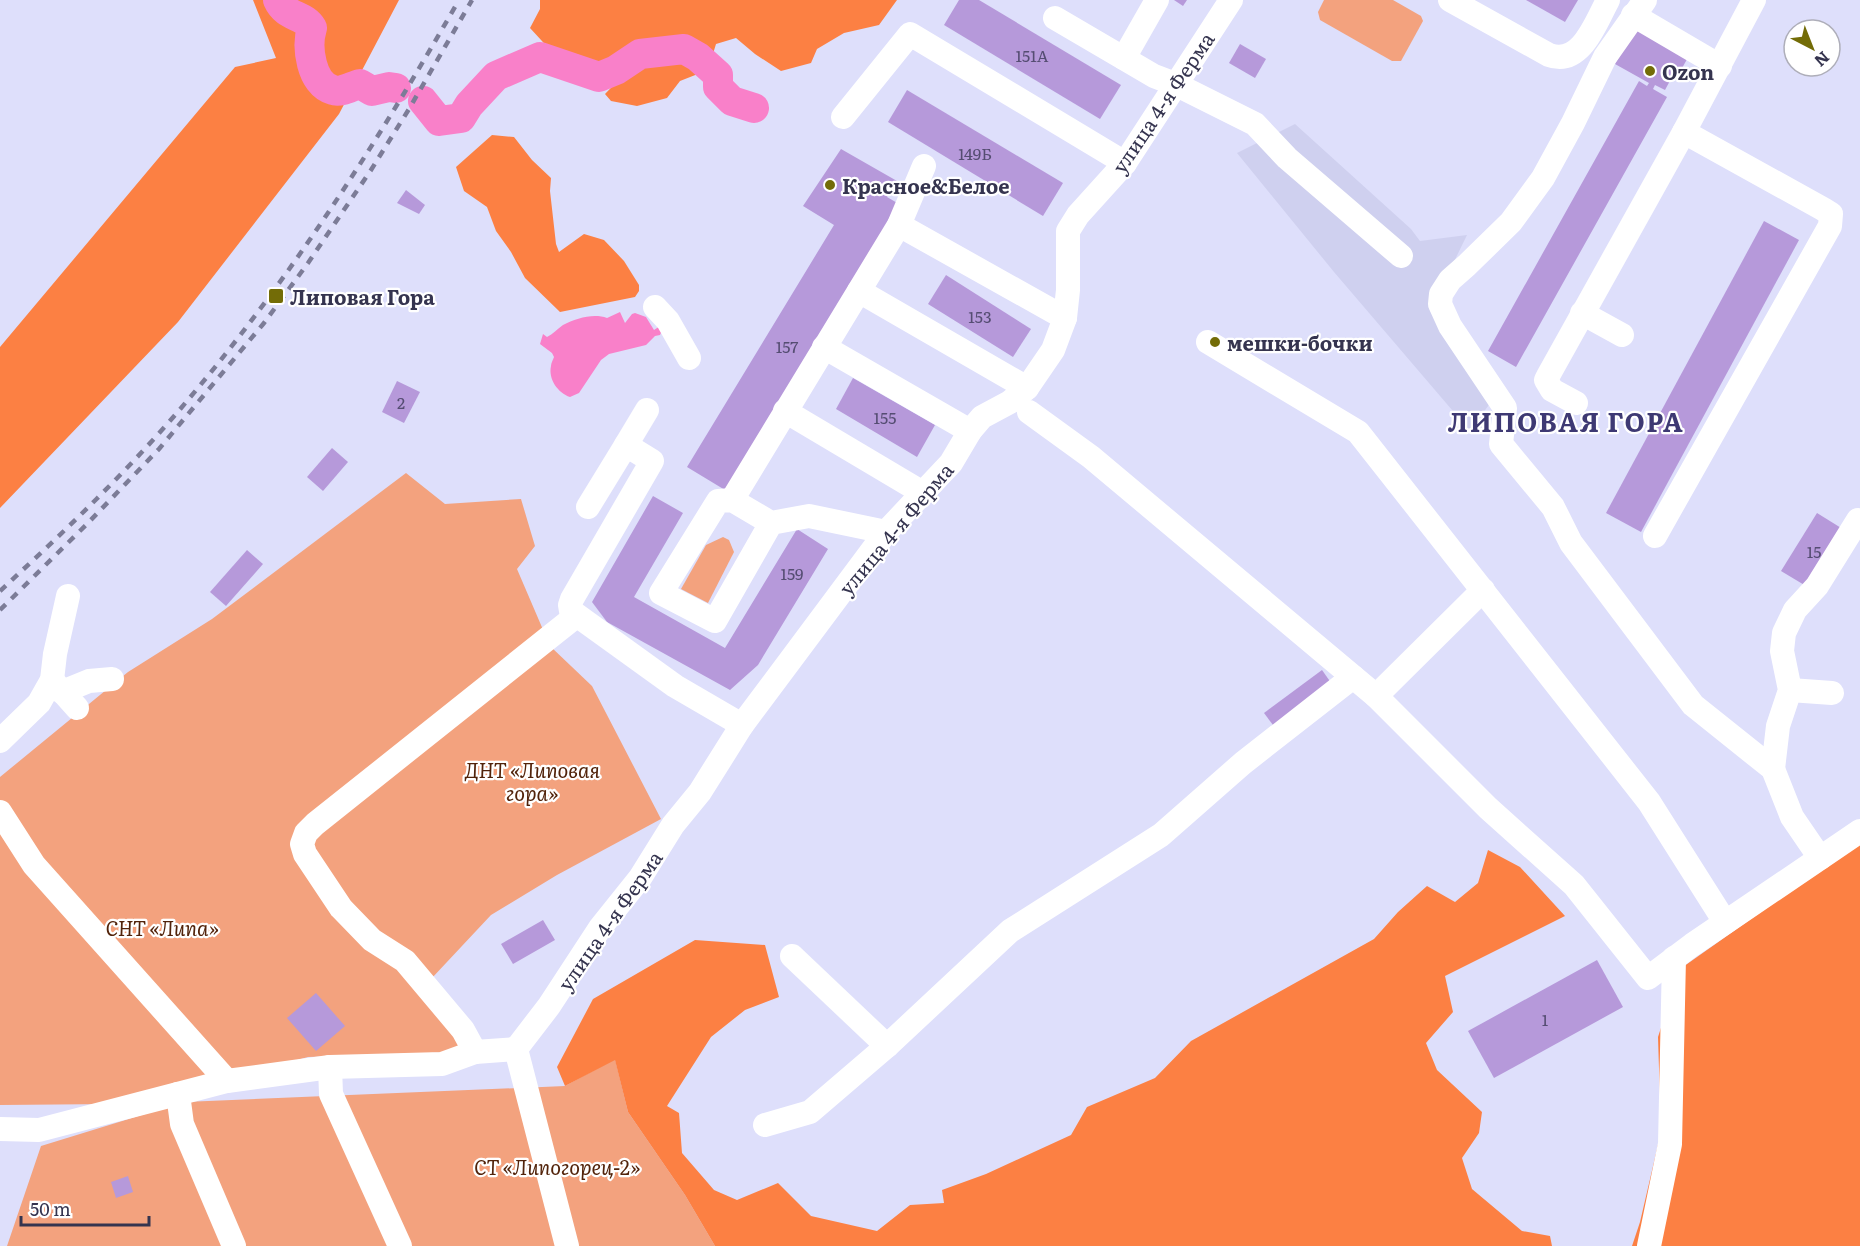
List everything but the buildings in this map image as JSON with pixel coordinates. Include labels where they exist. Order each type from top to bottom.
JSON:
[{"type":"street","points":[[1124,58],[1157,0]]},
{"type":"street","name":"улица 4-я Ферма","points":[[516,1049],[549,1006],[600,928],[640,878],[673,825],[700,792],[742,724],[886,532],[951,463],[970,431],[982,417],[1010,402],[1027,388],[1053,350],[1065,318],[1068,290],[1068,231],[1078,215],[1125,163],[1231,0]]},
{"type":"street","points":[[1450,0],[1558,59],[1568,57],[1578,51],[1608,0]]},
{"type":"street","points":[[1576,403],[1552,390],[1546,380],[1684,132],[1754,0]]},
{"type":"street","points":[[1720,66],[1639,8],[1605,57],[1543,178],[1511,222],[1449,280],[1441,294],[1440,304],[1450,326],[1505,408],[1501,444],[1553,507],[1571,543],[1693,705],[1773,769]]},
{"type":"street","points":[[1055,18],[1154,76],[1255,124],[1287,158],[1401,256]]},
{"type":"street","points":[[843,117],[910,34],[1125,163]]},
{"type":"street","points":[[1655,536],[1830,226],[1831,214],[1684,132]]},
{"type":"street","points":[[732,500],[899,225],[924,166]]},
{"type":"street","points":[[899,225],[1065,318]]},
{"type":"street","points":[[859,291],[1027,388]]},
{"type":"street","points":[[655,307],[668,321],[690,357]]},
{"type":"street","points":[[1582,313],[1622,335]]},
{"type":"street","points":[[1208,342],[1358,432],[1649,802],[1725,922]]},
{"type":"street","points":[[824,347],[970,431]]},
{"type":"street","points":[[588,507],[647,410]]},
{"type":"street","points":[[785,411],[924,493]]},
{"type":"street","points":[[1029,412],[1091,457],[1376,696],[1488,808],[1574,885],[1648,978],[1725,922],[1860,831]]},
{"type":"street","points":[[626,445],[652,461],[572,599],[571,611],[675,687],[742,724]]},
{"type":"street","points":[[771,523],[715,621],[661,593],[718,501],[732,500],[771,523],[809,516],[886,532]]},
{"type":"street","points":[[1820,858],[1792,817],[1773,769],[1778,726],[1790,690],[1782,651],[1784,633],[1795,610],[1817,586],[1858,520]]},
{"type":"street","points":[[1376,696],[1483,590]]},
{"type":"street","points":[[63,693],[55,654],[68,596]]},
{"type":"street","points":[[475,1052],[463,1030],[405,961],[372,940],[341,908],[305,854],[302,844],[306,833],[315,824],[576,616]]},
{"type":"street","points":[[765,1125],[810,1112],[887,1046],[1010,932],[1161,835],[1242,763],[1353,677]]},
{"type":"street","points":[[0,741],[39,703],[89,681],[111,679]]},
{"type":"street","points":[[1790,690],[1832,693]]},
{"type":"street","points":[[0,812],[34,865],[227,1082]]},
{"type":"street","points":[[792,956],[887,1046]]},
{"type":"street","points":[[1648,1246],[1670,1144],[1674,958]]},
{"type":"street","points":[[0,1129],[39,1130],[227,1082],[330,1067],[442,1064],[475,1052],[516,1049],[567,1246]]},
{"type":"street","points":[[330,1067],[332,1094],[400,1246]]},
{"type":"street","points":[[178,1094],[182,1124],[234,1246]]},
{"type":"shaded area","points":[[253,0],[399,0],[339,114],[178,322],[0,508],[0,347],[235,67],[276,58]]},
{"type":"shaded area","points":[[540,0],[897,0],[879,25],[844,33],[817,49],[811,63],[781,71],[736,38],[716,44],[708,70],[680,81],[667,98],[637,106],[611,101],[605,94],[634,64],[621,61],[604,68],[582,64],[568,54],[553,53],[530,28],[540,9]]},
{"type":"shaded area","points":[[1295,124],[1411,229],[1420,241],[1467,235],[1430,311],[1491,402],[1470,431],[1334,272],[1237,153]]},
{"type":"shaded area","points":[[492,135],[514,137],[532,160],[551,178],[550,191],[556,244],[559,252],[584,234],[604,240],[624,261],[639,285],[639,291],[635,297],[560,312],[525,278],[496,231],[487,207],[464,191],[456,167]]},
{"type":"shaded area","points":[[620,312],[625,323],[635,313],[646,317],[654,330],[666,322],[660,335],[655,336],[646,345],[609,354],[601,360],[579,393],[570,397],[562,392],[555,385],[551,376],[554,357],[540,344],[543,334],[547,337],[563,325],[579,318],[596,316],[607,318]]},
{"type":"shaded area","points":[[1860,842],[1860,1246],[1632,1246],[1640,1222],[1661,1132],[1658,1037],[1680,969]]},
{"type":"shaded area","points":[[1488,850],[1520,867],[1565,916],[1445,976],[1453,1012],[1426,1043],[1437,1070],[1482,1112],[1479,1133],[1462,1158],[1472,1189],[1522,1231],[1550,1236],[1552,1246],[715,1246],[685,1195],[628,1112],[615,1060],[565,1086],[557,1067],[593,999],[695,940],[765,945],[779,997],[745,1010],[711,1037],[667,1106],[679,1113],[682,1153],[714,1190],[737,1200],[778,1183],[811,1216],[877,1231],[910,1205],[944,1203],[942,1190],[986,1174],[1071,1135],[1087,1107],[1155,1078],[1191,1041],[1374,939],[1398,912],[1427,886],[1455,902],[1478,883]]},
{"type":"green space","points":[[1324,0],[1393,0],[1421,16],[1423,21],[1401,61],[1392,61],[1320,20],[1318,12]]},
{"type":"green space","name":"СНТ «Липа»","points":[[406,473],[445,504],[521,499],[535,546],[517,569],[550,646],[592,686],[661,819],[557,875],[491,915],[432,978],[462,1044],[459,1052],[308,1057],[235,1077],[113,1104],[0,1105],[0,777],[128,672],[212,619]]},
{"type":"green space","points":[[723,537],[729,540],[734,552],[708,603],[681,589],[706,545]]},
{"type":"green space","name":"СТ «Липогорец-2»","points":[[615,1059],[628,1112],[685,1195],[715,1246],[7,1246],[41,1146],[184,1102],[565,1086]]},
{"type":"waterway","points":[[278,0],[281,6],[304,20],[312,28],[310,36],[312,64],[315,73],[326,86],[336,91],[360,84],[372,91],[389,87],[396,88]]},
{"type":"waterway","points":[[423,101],[439,121],[461,118],[469,105],[496,76],[540,57],[599,77],[616,70],[640,54],[684,49],[698,57],[718,75],[718,87],[732,101],[754,108]]},
{"type":"railway","points":[[0,591],[120,475],[226,354],[332,207],[397,105],[459,0]]},
{"type":"railway","points":[[0,610],[159,449],[264,323],[371,170],[472,0]]},
{"type":"place","name":"Ozon","points":[[1650,71]]},
{"type":"place","name":"Красное&Белое","points":[[830,185]]},
{"type":"place","name":"Липовая Гора","points":[[276,296]]},
{"type":"place","name":"мешки-бочки","points":[[1215,342]]},
{"type":"district","name":"ЛИПОВАЯ ГОРА","points":[[1566,420]]},
{"type":"park label","name":"ДНТ «Липовая гора»","points":[[532,780]]}]
